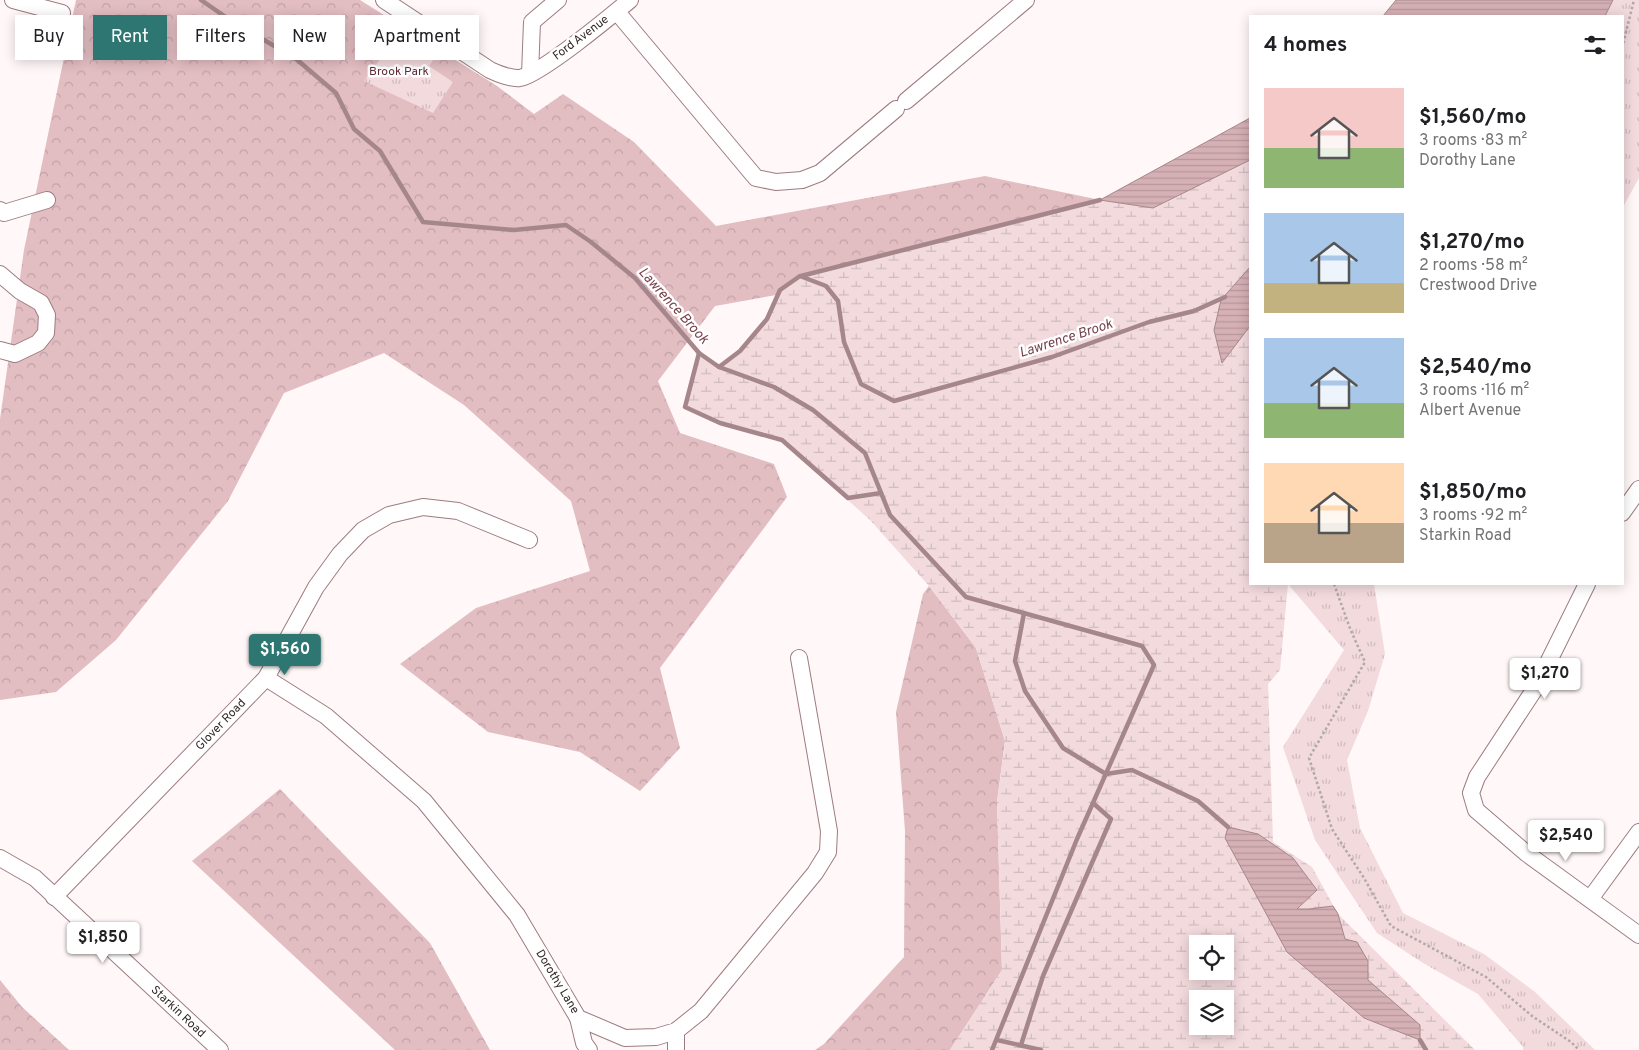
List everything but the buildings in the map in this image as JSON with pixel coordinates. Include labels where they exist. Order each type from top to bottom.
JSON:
[{"type":"street","points":[[13,0],[62,12],[61,15]]},
{"type":"street","points":[[384,0],[490,70],[500,75],[519,78],[530,74],[532,22],[558,0]]},
{"type":"street","name":"Ford Avenue","points":[[530,74],[550,62],[617,12],[630,0]]},
{"type":"street","points":[[617,12],[756,178],[776,182],[802,180],[820,173],[1026,0]]},
{"type":"street","points":[[0,210],[4,213],[47,200]]},
{"type":"street","points":[[0,274],[20,291],[41,303],[47,315],[46,334],[38,344],[15,354],[0,350]]},
{"type":"street","points":[[1624,510],[1639,489]]},
{"type":"street","name":"Glover Road","points":[[54,897],[266,678],[316,587],[340,554],[363,530],[389,515],[423,507],[458,512],[529,540]]},
{"type":"street","points":[[1586,585],[1536,687],[1477,777],[1471,793],[1476,810],[1526,853],[1639,935]]},
{"type":"street","name":"Dorothy Lane","points":[[266,678],[326,716],[424,802],[516,915],[578,1018],[625,1038],[656,1036],[676,1031],[701,1011],[815,873],[828,852],[829,831],[799,658]]},
{"type":"street","points":[[1590,899],[1639,832]]},
{"type":"street","name":"Starkin Road","points":[[0,858],[35,878],[220,1050]]},
{"type":"street","points":[[578,1018],[584,1043],[589,1050]]},
{"type":"street","points":[[676,1031],[676,1050]]},
{"type":"path","points":[[1624,40],[1634,0]]},
{"type":"path","points":[[1334,585],[1351,632],[1365,662],[1309,758],[1332,830],[1364,878],[1391,926],[1486,977],[1532,1016],[1571,1042],[1579,1050]]},
{"type":"green space","points":[[76,0],[360,0],[384,15],[355,15],[355,60],[456,60],[497,86],[534,114],[563,94],[634,142],[716,226],[985,176],[1100,200],[826,286],[715,306],[658,381],[680,433],[774,464],[787,497],[660,668],[680,748],[640,791],[580,752],[488,732],[400,664],[476,608],[590,571],[571,501],[464,405],[384,353],[284,393],[228,501],[116,640],[56,692],[0,700],[0,419],[24,250],[64,60],[83,60],[83,15],[73,15]]},
{"type":"green space","points":[[1613,0],[1639,0],[1639,178],[1624,205],[1624,15],[1606,15]]},
{"type":"green space","name":"Brook Park","points":[[380,60],[433,60],[429,66],[453,82],[433,113],[364,81]]},
{"type":"green space","points":[[1249,160],[1249,268],[1221,300],[1214,330],[1222,363],[1249,327],[1249,585],[1288,585],[1280,670],[1268,684],[1273,842],[1312,867],[1338,914],[1475,1050],[950,1050],[1002,970],[997,802],[1005,741],[976,648],[929,586],[871,521],[782,440],[720,423],[685,407],[699,353],[720,367],[740,351],[767,319],[780,290],[800,276],[1100,200],[1153,208]]},
{"type":"green space","points":[[1289,585],[1374,585],[1385,654],[1368,711],[1347,760],[1360,828],[1403,913],[1484,954],[1535,992],[1595,1050],[1523,1050],[1523,1047],[1478,994],[1423,963],[1377,933],[1315,840],[1283,747],[1344,650]]},
{"type":"green space","points":[[929,586],[976,648],[1005,741],[997,802],[1002,970],[950,1050],[815,1050],[824,1044],[904,957],[905,831],[896,712],[923,594]]},
{"type":"green space","points":[[280,789],[430,943],[490,1050],[395,1050],[192,861]]},
{"type":"green space","points":[[0,980],[22,1007],[69,1050],[0,1050]]},
{"type":"shaded area","points":[[1396,0],[1613,0],[1606,15],[1384,15]]},
{"type":"shaded area","points":[[1249,119],[1249,160],[1153,208],[1100,200]]},
{"type":"shaded area","points":[[1249,268],[1249,327],[1222,363],[1214,330],[1221,300]]},
{"type":"shaded area","points":[[1228,827],[1258,834],[1293,858],[1317,890],[1297,909],[1333,906],[1338,914],[1345,939],[1357,942],[1368,961],[1368,980],[1420,1025],[1420,1040],[1364,1018],[1287,952],[1225,838]]},
{"type":"waterway","name":"Lawrence Brook","points":[[201,0],[230,20],[295,58],[336,93],[354,129],[380,151],[423,222],[514,230],[566,225],[591,242],[635,278],[699,353],[719,367],[740,351],[767,319],[780,290],[800,276],[826,286],[838,301],[844,342],[861,384],[894,401],[1052,357],[1149,322],[1194,311],[1225,297]]},
{"type":"waterway","points":[[801,276],[1100,200]]},
{"type":"waterway","points":[[699,353],[685,407],[720,423],[782,440],[848,498],[881,493]]},
{"type":"waterway","points":[[719,367],[774,387],[813,410],[865,453],[890,515],[966,597],[1142,646],[1154,665],[1077,839],[992,1050]]},
{"type":"waterway","points":[[1024,613],[1015,661],[1025,691],[1063,748],[1106,774],[1132,770],[1198,801],[1228,827]]},
{"type":"waterway","points":[[1021,1045],[1043,976],[1111,819],[1093,803]]},
{"type":"waterway","points":[[997,1040],[1041,1050]]},
{"type":"waterway","points":[[1420,1040],[1426,1050]]}]
